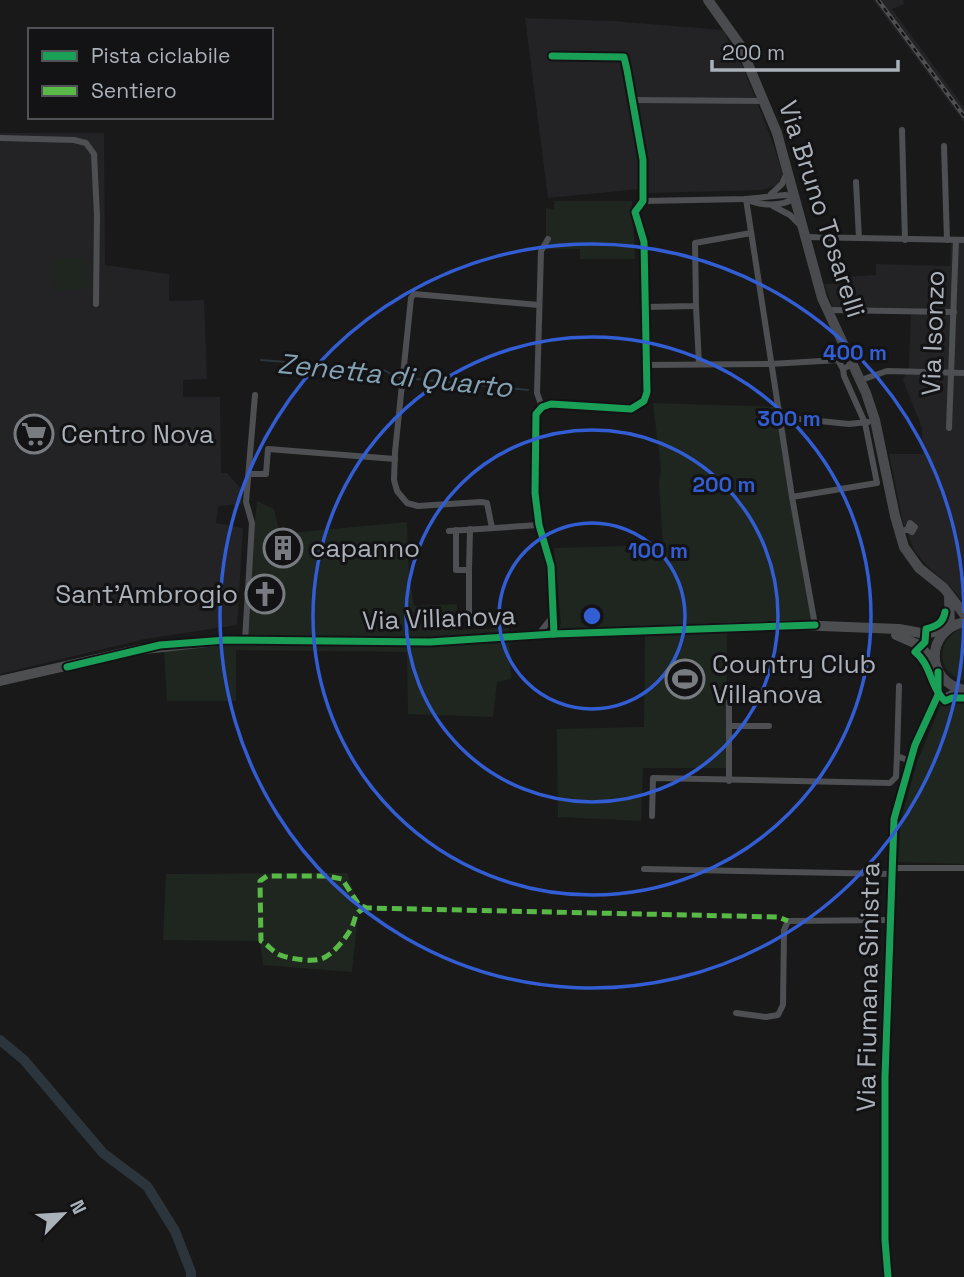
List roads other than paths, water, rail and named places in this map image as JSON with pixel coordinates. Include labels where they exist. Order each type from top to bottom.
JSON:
[{"type":"main road","name":"Via Bruno Tosarelli","points":[[708,0],[731,30],[765,101],[788,171],[827,310],[848,366],[860,380],[903,530],[904,547],[912,560],[948,594],[964,614]]},
{"type":"main road","points":[[948,594],[949,627]]},
{"type":"main road","points":[[962,689],[951,685],[937,668],[935,648],[949,627],[964,622]]},
{"type":"main road","name":"Via Villanova","points":[[0,681],[160,645],[245,641],[390,643],[815,625],[899,629],[926,634],[949,627]]},
{"type":"main road","name":"Via Villanova","points":[[875,629],[916,642],[937,668]]},
{"type":"street","points":[[552,56],[624,57],[643,160],[643,201],[635,212],[644,242],[646,365],[646,392],[644,401],[638,407],[625,410],[551,404],[542,407],[536,414],[535,493],[538,525],[551,566],[554,634]]},
{"type":"street","points":[[634,100],[765,101]]},
{"type":"street","points":[[902,130],[905,240]]},
{"type":"street","points":[[0,138],[74,140],[86,143],[94,154],[97,216],[96,304]]},
{"type":"street","name":"Via Isonzo","points":[[944,146],[947,240]]},
{"type":"street","points":[[767,196],[782,184],[788,171]]},
{"type":"street","points":[[856,183],[859,238]]},
{"type":"street","points":[[643,201],[746,199],[785,195],[795,198]]},
{"type":"street","points":[[768,204],[787,203],[795,198]]},
{"type":"street","points":[[746,199],[768,204],[790,215],[804,233],[859,238],[964,240]]},
{"type":"street","points":[[746,199],[792,497],[815,625]]},
{"type":"street","points":[[699,365],[695,243],[751,233]]},
{"type":"street","points":[[542,407],[537,393],[539,305],[541,251],[548,239]]},
{"type":"street","name":"Via Isonzo","points":[[949,428],[956,240]]},
{"type":"street","points":[[492,528],[487,503],[418,506],[407,503],[397,491],[394,480],[395,459],[411,299],[414,294],[539,305]]},
{"type":"street","points":[[645,307],[696,306]]},
{"type":"street","points":[[827,310],[954,312]]},
{"type":"street","name":"Via Bruno Tosarelli","points":[[771,364],[838,360],[848,366],[851,396],[870,421],[877,483],[792,497]]},
{"type":"street","points":[[646,365],[771,364]]},
{"type":"street","points":[[860,380],[887,371],[964,373]]},
{"type":"street","points":[[245,641],[252,523],[246,502],[255,395]]},
{"type":"street","points":[[780,417],[849,424],[870,421]]},
{"type":"street","points":[[249,474],[266,474],[268,449],[395,459]]},
{"type":"street","points":[[469,570],[456,570],[453,530],[538,525]]},
{"type":"street","points":[[469,622],[470,529]]},
{"type":"street","points":[[538,635],[552,615]]},
{"type":"street","name":"Via Fiumana Sinistra","points":[[888,1277],[885,1240],[885,1077],[894,820],[910,761],[935,705],[940,687],[937,668]]},
{"type":"street","points":[[652,816],[653,778],[894,781],[899,686]]},
{"type":"street","points":[[935,705],[946,695],[962,689]]},
{"type":"street","points":[[729,702],[729,781]]},
{"type":"street","points":[[729,726],[769,726]]},
{"type":"street","points":[[897,756],[910,761]]},
{"type":"street","points":[[644,869],[891,871],[964,868]]},
{"type":"street","name":"Via Fiumana Sinistra","points":[[736,1013],[766,1017],[778,1015],[783,1005],[784,930],[788,921],[890,920]]},
{"type":"waterway","name":"Zenetta di Quarto","points":[[261,360],[384,370],[396,377],[528,390]]},
{"type":"waterway","points":[[0,1040],[24,1060],[103,1153],[147,1186],[175,1231],[191,1277]]},
{"type":"railway","points":[[878,0],[964,116]]},
{"type":"place","name":"Centro Nova","points":[[34,434]]},
{"type":"place","name":"capanno","points":[[283,548]]},
{"type":"place","name":"Sant'Ambrogio","points":[[265,594]]},
{"type":"place","name":"Country Club Villanova","points":[[685,679]]}]
